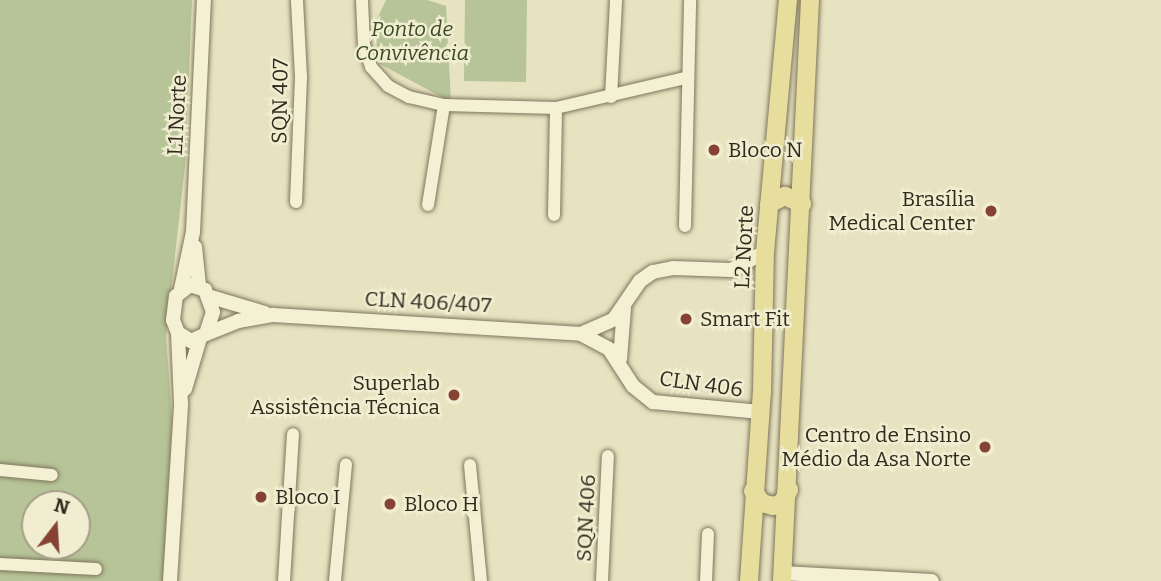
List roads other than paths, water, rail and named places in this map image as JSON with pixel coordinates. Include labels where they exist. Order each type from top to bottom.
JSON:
[{"type":"main road","name":"L2 Norte","points":[[749,581],[753,491],[761,412],[765,252],[788,0]]},
{"type":"main road","points":[[782,577],[789,490],[810,0]]},
{"type":"main road","points":[[769,204],[785,196],[802,204]]},
{"type":"main road","points":[[753,491],[762,503],[773,506],[782,503],[789,490]]},
{"type":"street","name":"L1 Norte","points":[[199,286],[193,232],[204,0]]},
{"type":"street","name":"SQN 407","points":[[296,202],[301,77],[297,0]]},
{"type":"street","points":[[362,0],[365,45],[376,74],[397,93],[444,105],[556,108],[685,78]]},
{"type":"street","points":[[611,97],[616,0]]},
{"type":"street","points":[[685,226],[685,78],[690,0]]},
{"type":"street","points":[[428,205],[444,105]]},
{"type":"street","points":[[554,215],[556,108]]},
{"type":"street","name":"L1 Norte","points":[[181,289],[193,232]]},
{"type":"street","points":[[581,334],[603,327],[625,306],[640,281],[653,272],[673,268],[731,270],[765,252]]},
{"type":"street","points":[[170,581],[181,404],[178,333],[173,309],[181,289],[199,286],[211,297],[213,312],[181,404]]},
{"type":"street","name":"CLN 406/407","points":[[211,297],[273,315]]},
{"type":"street","points":[[620,359],[625,306]]},
{"type":"street","name":"CLN 406/407","points":[[203,336],[238,320],[273,315],[581,334]]},
{"type":"street","points":[[178,333],[191,341],[203,336]]},
{"type":"street","name":"CLN 406","points":[[581,334],[601,343],[620,359],[633,386],[653,402],[761,412]]},
{"type":"street","points":[[284,581],[293,434]]},
{"type":"street","name":"SQN 406","points":[[602,581],[608,456]]},
{"type":"street","points":[[335,581],[346,465]]},
{"type":"street","points":[[470,465],[481,581]]},
{"type":"street","points":[[0,470],[52,475]]},
{"type":"street","points":[[706,581],[708,534]]},
{"type":"street","points":[[0,564],[96,569]]},
{"type":"street","points":[[57,581],[58,567]]},
{"type":"street","points":[[782,577],[932,581]]},
{"type":"place","name":"Bloco N","points":[[714,150]]},
{"type":"place","name":"Brasília Medical Center","points":[[991,211]]},
{"type":"place","name":"Smart Fit","points":[[686,319]]},
{"type":"place","name":"Superlab Assistência Técnica","points":[[454,395]]},
{"type":"place","name":"Centro de Ensino Médio da Asa Norte","points":[[985,447]]},
{"type":"place","name":"Bloco I","points":[[261,497]]},
{"type":"place","name":"Bloco H","points":[[390,504]]},
{"type":"park label","name":"Ponto de Convivência","points":[[412,41]]}]
